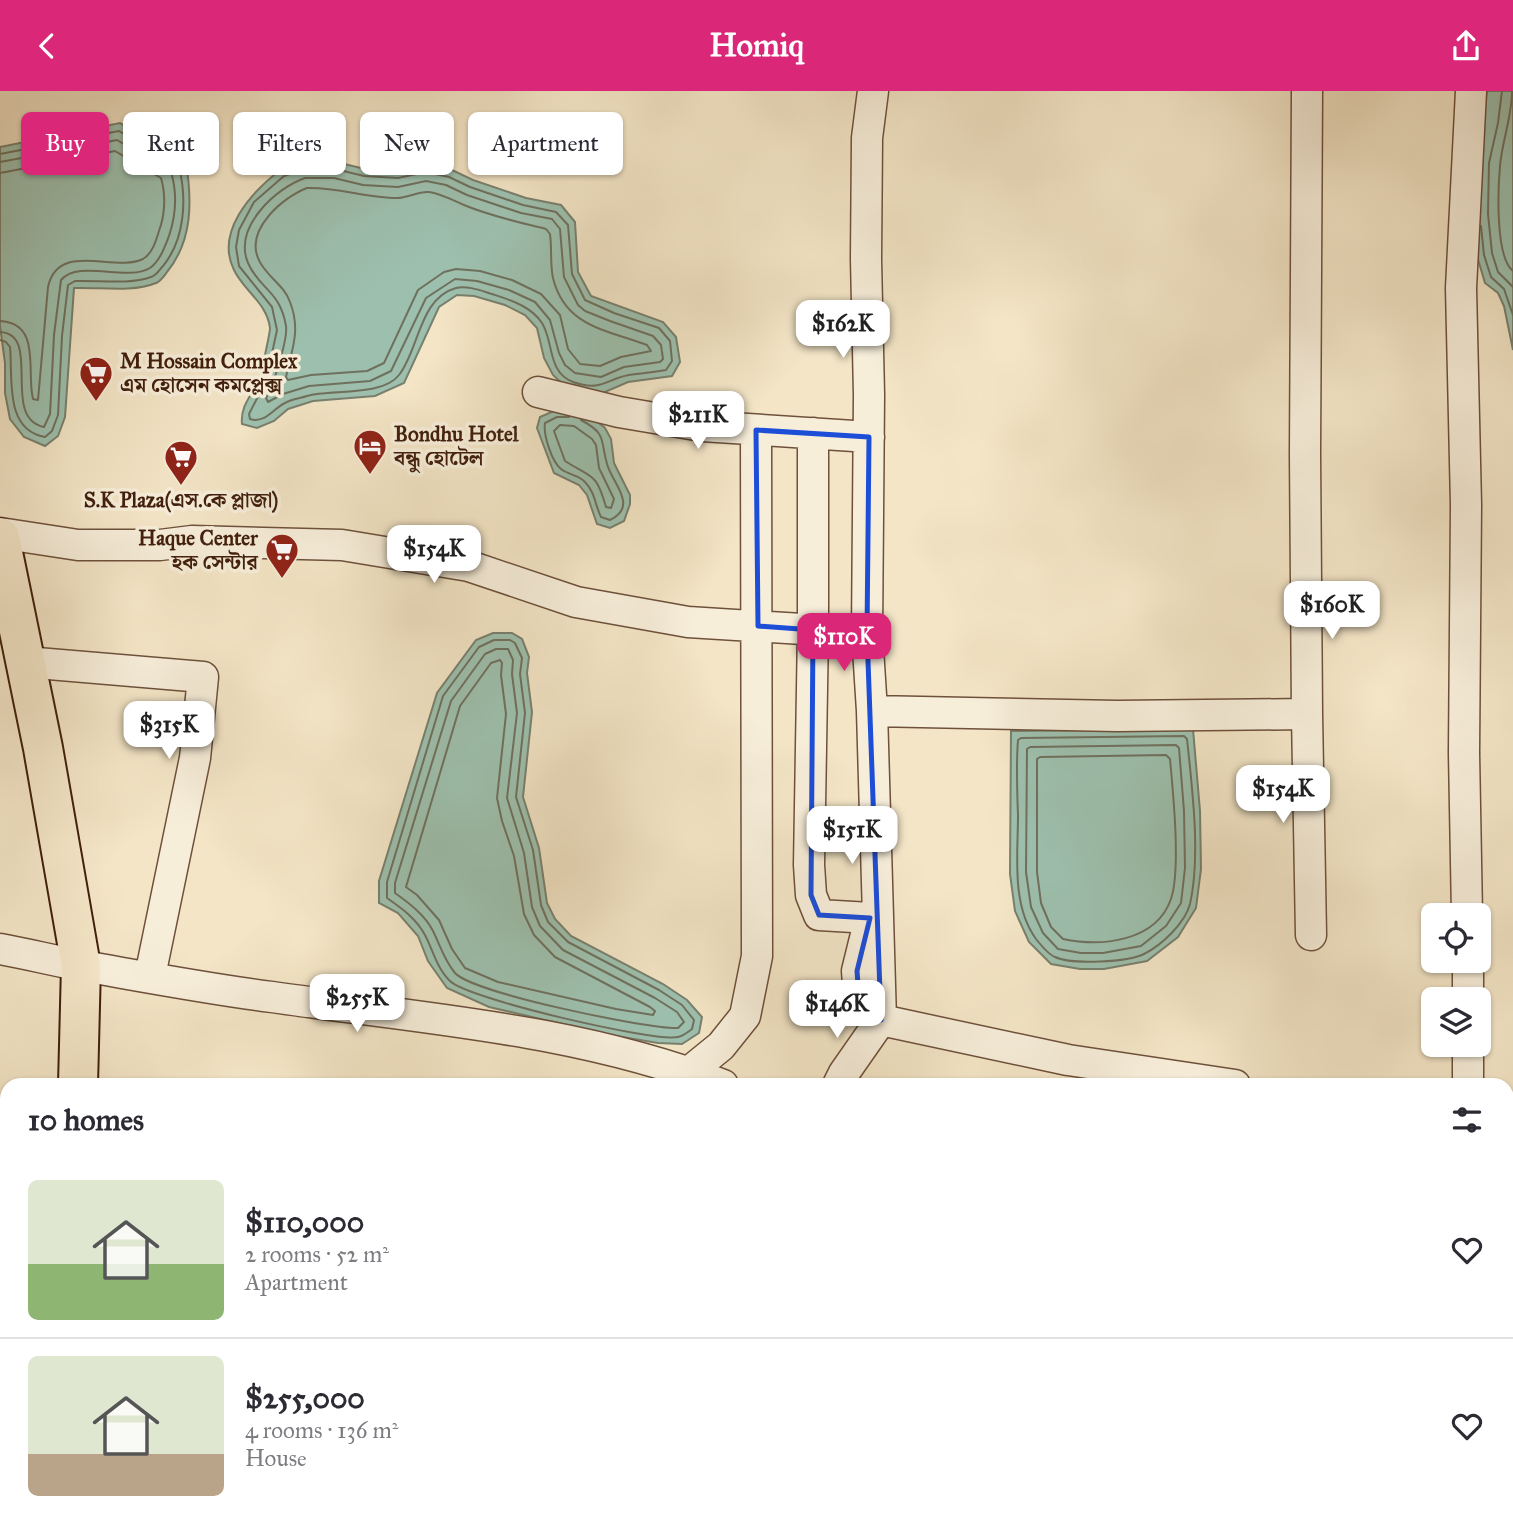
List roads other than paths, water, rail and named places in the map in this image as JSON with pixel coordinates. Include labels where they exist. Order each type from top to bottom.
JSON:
[{"type":"main road","points":[[0,535],[43,748],[81,966],[78,1078]]},
{"type":"street","points":[[842,1078],[881,1020],[872,711],[867,633],[867,138],[873,91]]},
{"type":"street","points":[[1307,91],[1305,468],[1311,935]]},
{"type":"street","points":[[1467,903],[1464,753],[1466,505],[1461,288],[1471,91]]},
{"type":"street","points":[[538,392],[631,414],[702,426],[869,437]]},
{"type":"street","points":[[689,1072],[722,1047],[745,1016],[757,956],[756,430]]},
{"type":"street","points":[[813,433],[809,865],[811,895],[819,915],[870,918],[858,971],[859,998],[881,1020],[1068,1060],[1188,1078]]},
{"type":"street","points":[[0,535],[78,545],[160,545],[192,541],[342,545],[469,566],[576,602],[688,622],[867,633]]},
{"type":"street","points":[[25,662],[203,677],[195,758],[150,976]]},
{"type":"street","points":[[872,711],[1116,716],[1307,714]]},
{"type":"street","points":[[0,949],[81,966],[269,997],[491,1027],[600,1045],[705,1078]]},
{"type":"street","points":[[1468,1057],[1468,1078]]},
{"type":"water","points":[[1487,91],[1513,91],[1513,350],[1504,306],[1498,293],[1485,283],[1477,256],[1483,121]]},
{"type":"water","points":[[109,125],[123,125],[123,175],[187,175],[189,206],[186,233],[176,260],[156,283],[126,289],[74,288],[65,417],[58,436],[45,446],[24,437],[10,419],[5,393],[5,363],[0,326],[0,147],[21,143],[21,175],[109,175]]},
{"type":"water","points":[[346,164],[360,168],[360,175],[454,175],[454,171],[526,198],[561,205],[575,222],[578,272],[591,296],[663,322],[676,337],[680,362],[672,376],[628,382],[605,392],[567,388],[553,375],[544,358],[537,328],[525,315],[505,305],[474,296],[457,295],[439,307],[404,383],[375,396],[313,401],[288,409],[274,421],[257,428],[242,424],[245,406],[259,380],[270,328],[265,311],[234,270],[229,256],[229,242],[247,202],[274,175],[346,175]]},
{"type":"water","points":[[556,410],[594,419],[605,428],[611,439],[614,463],[630,495],[624,521],[610,528],[597,524],[587,495],[579,485],[554,473],[537,428],[540,417]]},
{"type":"water","points":[[493,633],[512,633],[522,639],[529,657],[527,673],[532,712],[523,797],[539,848],[547,903],[555,919],[571,936],[663,984],[687,1000],[702,1017],[699,1033],[682,1044],[610,1035],[489,1007],[447,988],[428,961],[418,936],[398,913],[379,903],[379,881],[437,693],[476,640]]},
{"type":"water","points":[[1193,729],[1200,811],[1201,869],[1196,908],[1178,937],[1147,961],[1104,969],[1080,969],[1051,964],[1029,942],[1015,911],[1010,874],[1011,731]]},
{"type":"place","name":"M Hossain Complex এম হোসেন কমপ্লেক্স","points":[[96,403]]},
{"type":"place","name":"Bondhu Hotel বন্ধু হোটেল","points":[[370,476]]},
{"type":"place","name":"S.K Plaza(এস.কে প্লাজা)","points":[[181,487]]},
{"type":"place","name":"Haque Center হক সেন্টার","points":[[282,580]]}]
